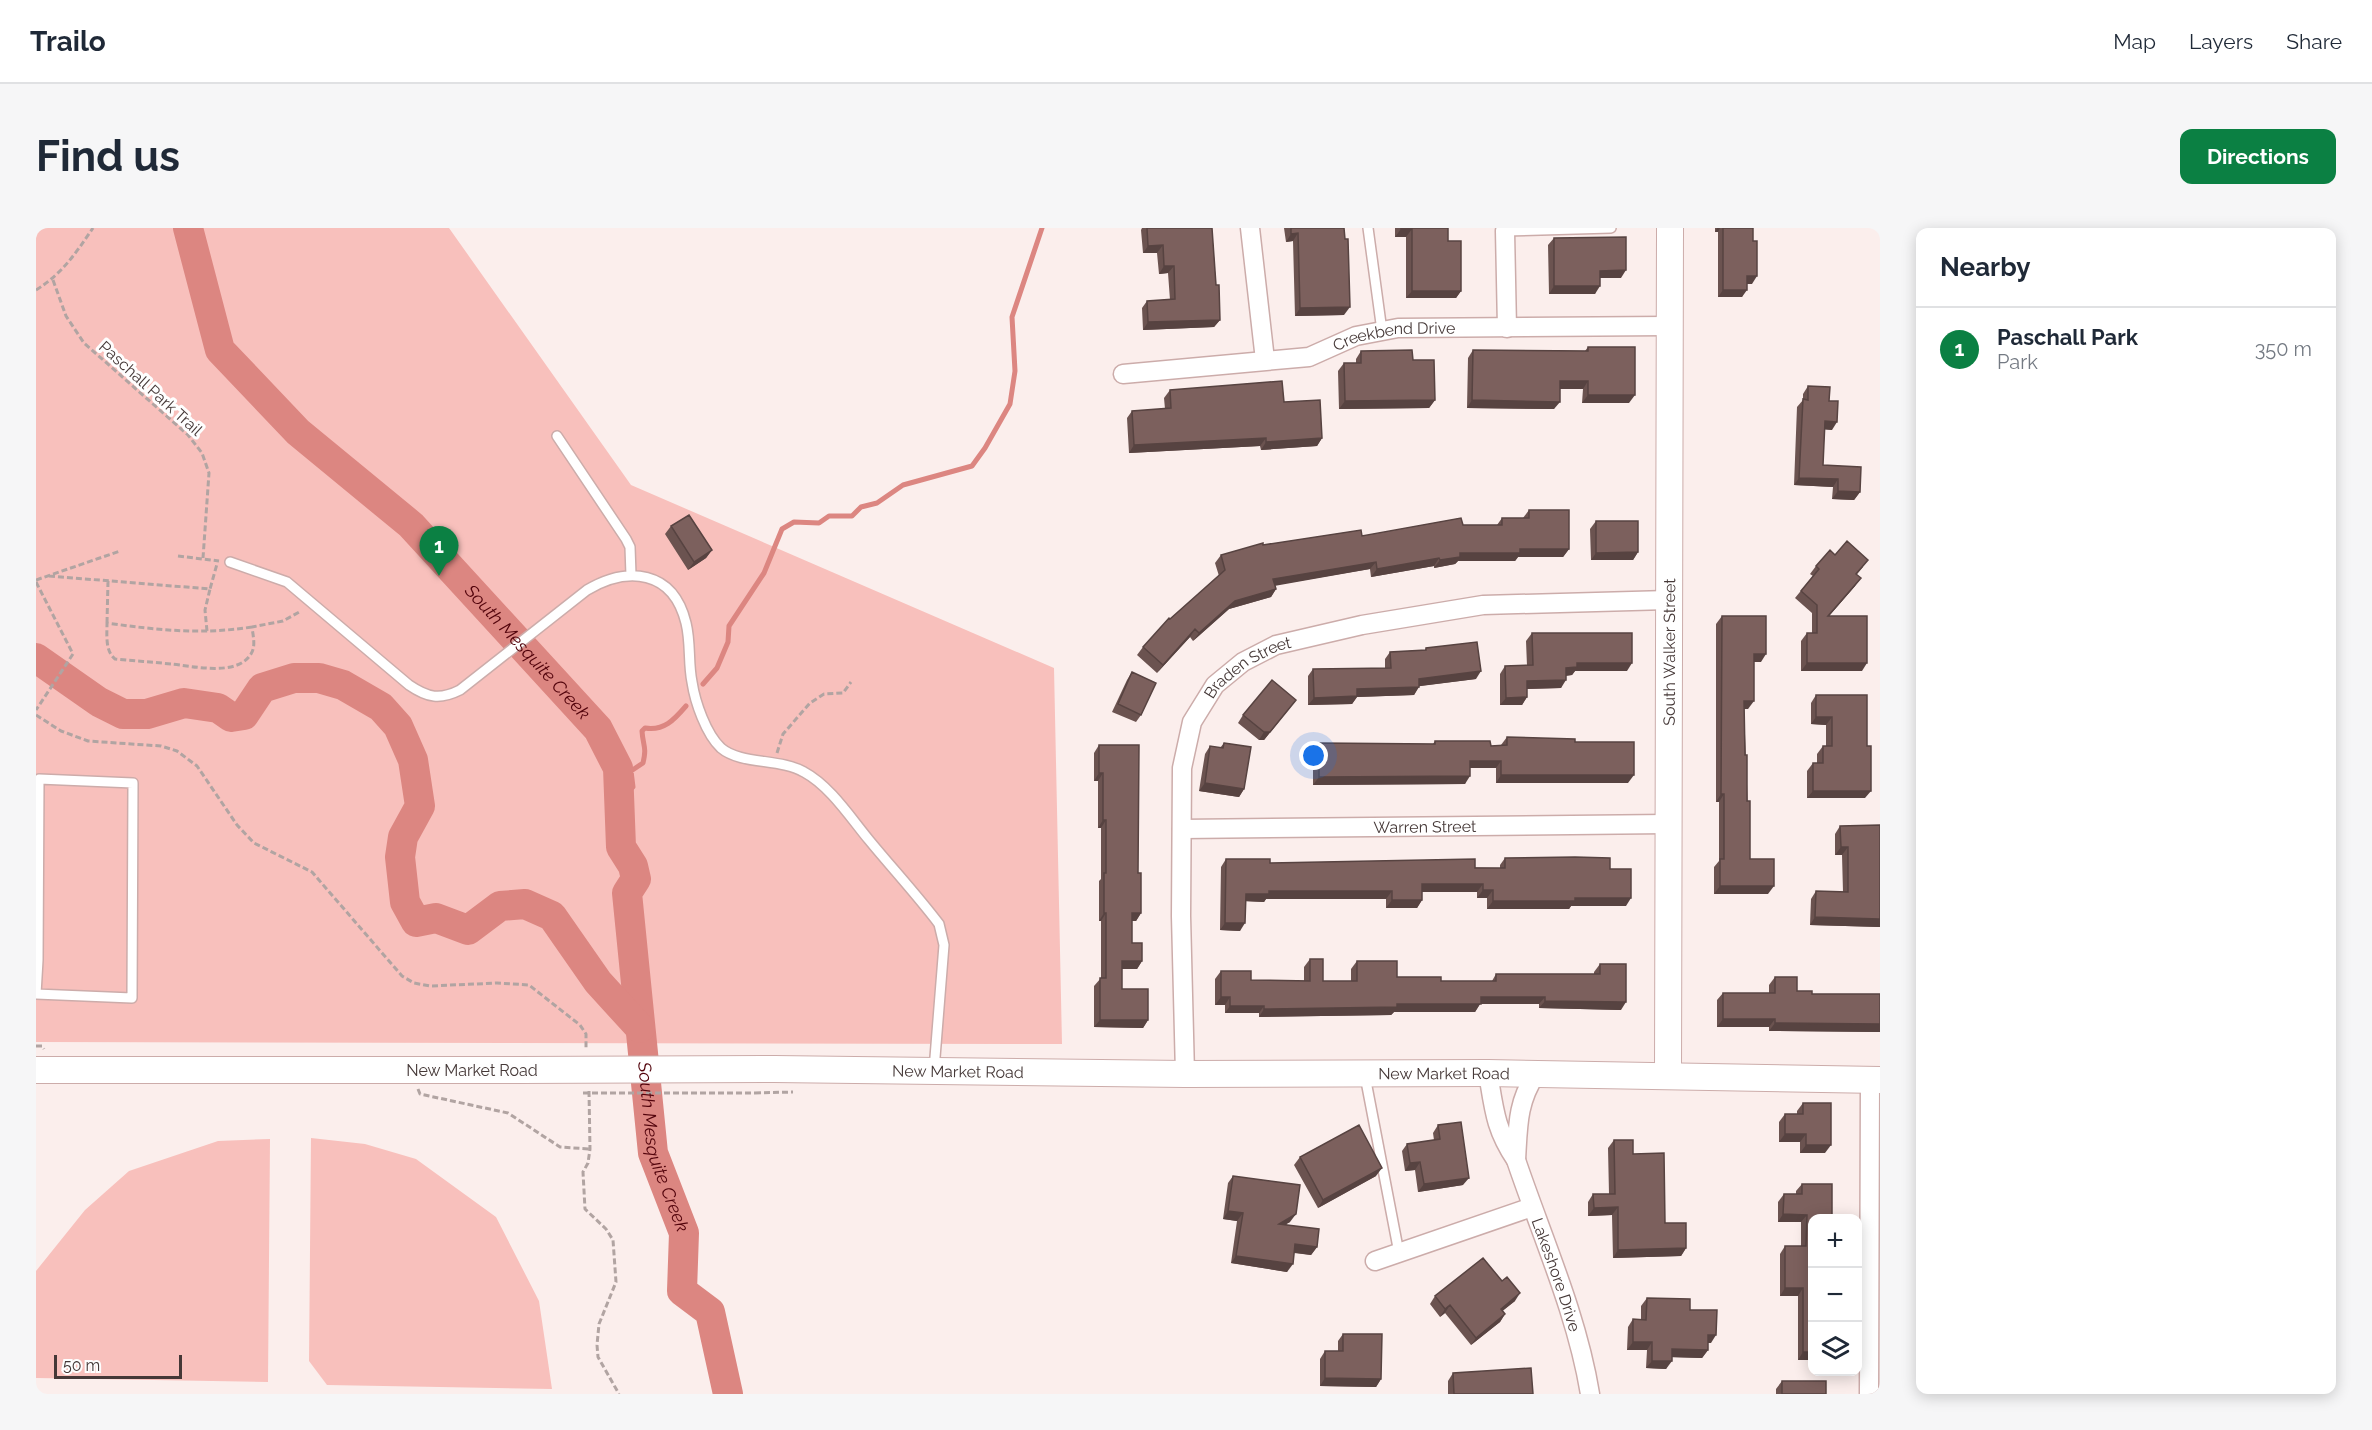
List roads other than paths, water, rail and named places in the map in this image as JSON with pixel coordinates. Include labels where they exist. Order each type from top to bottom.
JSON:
[{"type":"street","points":[[1250,228],[1265,360]]},
{"type":"street","name":"South Walker Street","points":[[1668,1075],[1670,228]]},
{"type":"street","points":[[1504,231],[1507,328]]},
{"type":"street","name":"Creekbend Drive","points":[[1123,374],[1309,357],[1356,336],[1398,328],[1668,326]]},
{"type":"street","name":"Braden Street","points":[[1185,1074],[1181,916],[1182,768],[1192,722],[1215,685],[1243,662],[1276,645],[1362,625],[1482,606],[1668,600]]},
{"type":"street","name":"Warren Street","points":[[1182,829],[1668,824]]},
{"type":"street","name":"New Market Road","points":[[36,1070],[774,1069],[1185,1074],[1488,1073],[1875,1079]]},
{"type":"street","name":"Lakeshore Drive","points":[[1488,1073],[1496,1121],[1503,1140],[1516,1160],[1567,1304],[1586,1369],[1590,1394]]},
{"type":"street","name":"Lakeshore Drive","points":[[1516,1160],[1525,1090],[1536,1074]]},
{"type":"street","points":[[1869,1394],[1875,1079]]},
{"type":"street","points":[[1375,1262],[1532,1207]]},
{"type":"lane","points":[[1368,228],[1382,331]]},
{"type":"lane","points":[[1504,231],[1611,228]]},
{"type":"lane","points":[[557,435],[626,539],[630,547],[631,575]]},
{"type":"lane","points":[[230,562],[278,577],[295,588],[409,685],[437,698],[460,690],[586,590],[610,578],[631,575],[645,576],[661,584],[673,596],[682,611],[687,631],[695,696],[711,735],[720,746],[733,754],[801,770],[820,784],[939,924],[944,945],[934,1071]]},
{"type":"lane","points":[[39,779],[133,783],[132,998],[36,995],[39,779]]},
{"type":"lane","points":[[1365,1074],[1399,1253]]},
{"type":"waterway","name":"South Mesquite Creek","points":[[188,228],[220,350],[298,432],[411,525],[598,729],[618,768],[621,847],[633,866],[636,879],[627,893],[653,1153],[684,1233],[682,1291],[710,1312],[728,1394]]},
{"type":"waterway","points":[[703,684],[717,668],[728,642],[729,626],[764,573],[782,529],[794,522],[819,523],[829,516],[852,516],[861,507],[877,503],[903,485],[972,466],[1010,404],[1015,371],[1012,317],[1042,228]]},
{"type":"waterway","name":"South Mesquite Creek","points":[[36,658],[99,702],[123,714],[147,714],[184,703],[218,708],[231,717],[244,715],[262,688],[294,678],[319,678],[343,685],[381,707],[398,726],[413,760],[420,806],[403,837],[400,857],[405,902],[416,922],[436,918],[468,930],[500,906],[525,904],[552,916],[598,982],[640,1028]]},
{"type":"waterway","points":[[619,800],[633,787],[631,771],[643,763],[645,750],[642,731],[645,728],[663,726],[686,706]]},
{"type":"place","name":"Paschall Park","points":[[439,576]]}]
